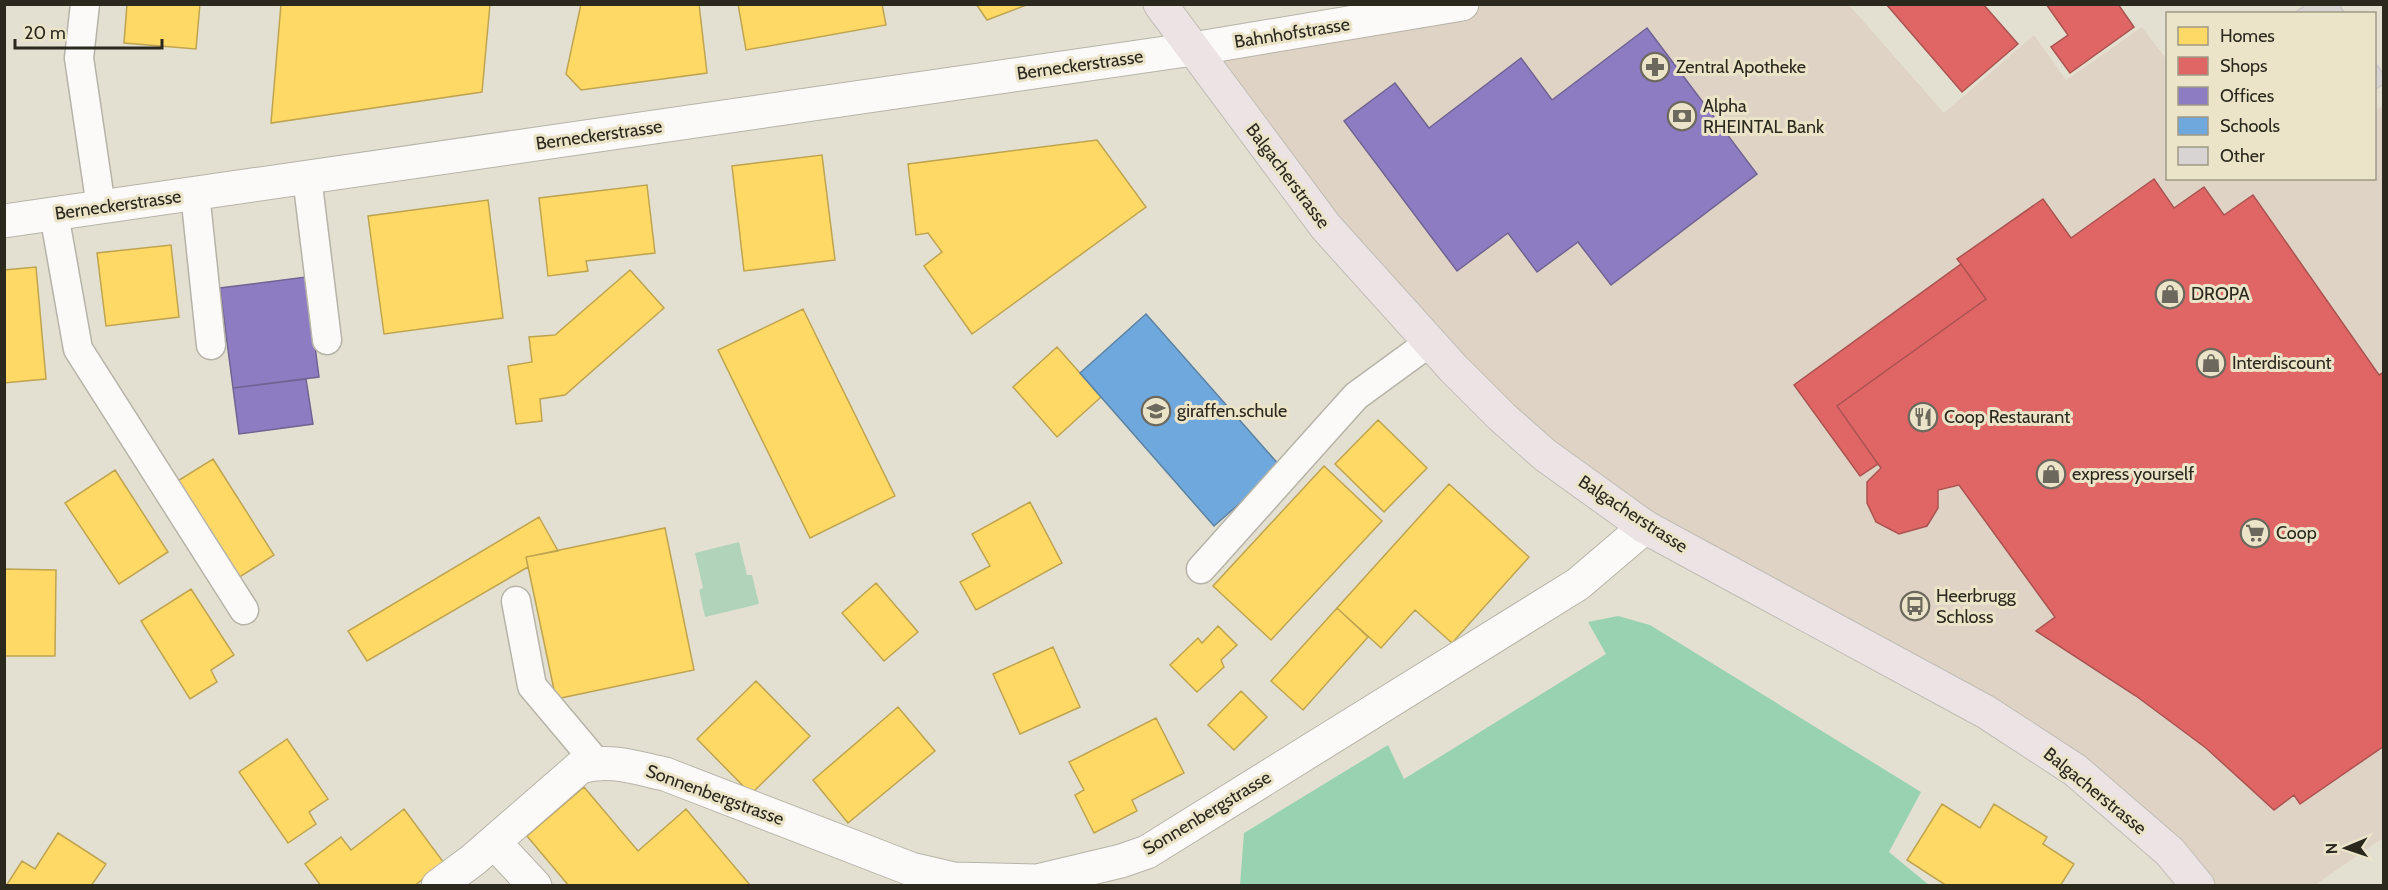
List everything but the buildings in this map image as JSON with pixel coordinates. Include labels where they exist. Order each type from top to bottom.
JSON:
[{"type":"main road","name":"Balgacherstrasse","points":[[1160,4],[1326,227],[1430,342],[1502,417],[1545,455],[1645,527],[1986,712],[2075,770],[2170,852],[2198,885]]},
{"type":"street","name":"Bahnhofstrasse","points":[[1193,49],[1462,4]]},
{"type":"street","name":"Berneckerstrasse","points":[[4,221],[1193,49]]},
{"type":"street","name":"Sonnenbergstrasse","points":[[596,762],[622,764],[665,774],[911,869],[954,882],[1037,881],[1121,861],[1147,852],[1578,584],[1645,527]]},
{"type":"street","points":[[438,885],[473,860],[580,767],[596,762]]},
{"type":"street","points":[[494,842],[535,885]]},
{"type":"lane","points":[[85,4],[79,58],[101,207]]},
{"type":"lane","points":[[307,177],[327,339]]},
{"type":"lane","points":[[195,194],[211,345]]},
{"type":"lane","points":[[54,214],[78,349],[244,610]]},
{"type":"lane","points":[[1201,569],[1356,396],[1430,342]]},
{"type":"lane","points":[[516,601],[532,686],[596,762]]},
{"type":"shaded area","points":[[1461,5],[1849,5],[1944,113],[2034,35],[2066,80],[2142,27],[2166,59],[2166,180],[2376,180],[2376,110],[2383,105],[2383,838],[2315,885],[2198,885],[2170,852],[1826,623],[1502,417],[1193,49]]},
{"type":"green space","points":[[739,542],[747,575],[752,575],[759,604],[705,617],[699,590],[703,588],[695,553]]},
{"type":"green space","points":[[1618,616],[1650,625],[1921,792],[1889,852],[1929,885],[1240,885],[1244,833],[1388,745],[1404,779],[1606,654],[1588,622]]},
{"type":"place","name":"Zentral Apotheke","points":[[1655,67]]},
{"type":"place","name":"Alpha RHEINTAL Bank","points":[[1682,116]]},
{"type":"place","name":"DROPA","points":[[2170,294]]},
{"type":"place","name":"Interdiscount","points":[[2211,363]]},
{"type":"place","name":"giraffen.schule","points":[[1156,411]]},
{"type":"place","name":"Coop Restaurant","points":[[1923,417]]},
{"type":"place","name":"express yourself","points":[[2051,474]]},
{"type":"place","name":"Coop","points":[[2255,533]]},
{"type":"place","name":"Heerbrugg Schloss","points":[[1915,606]]}]
